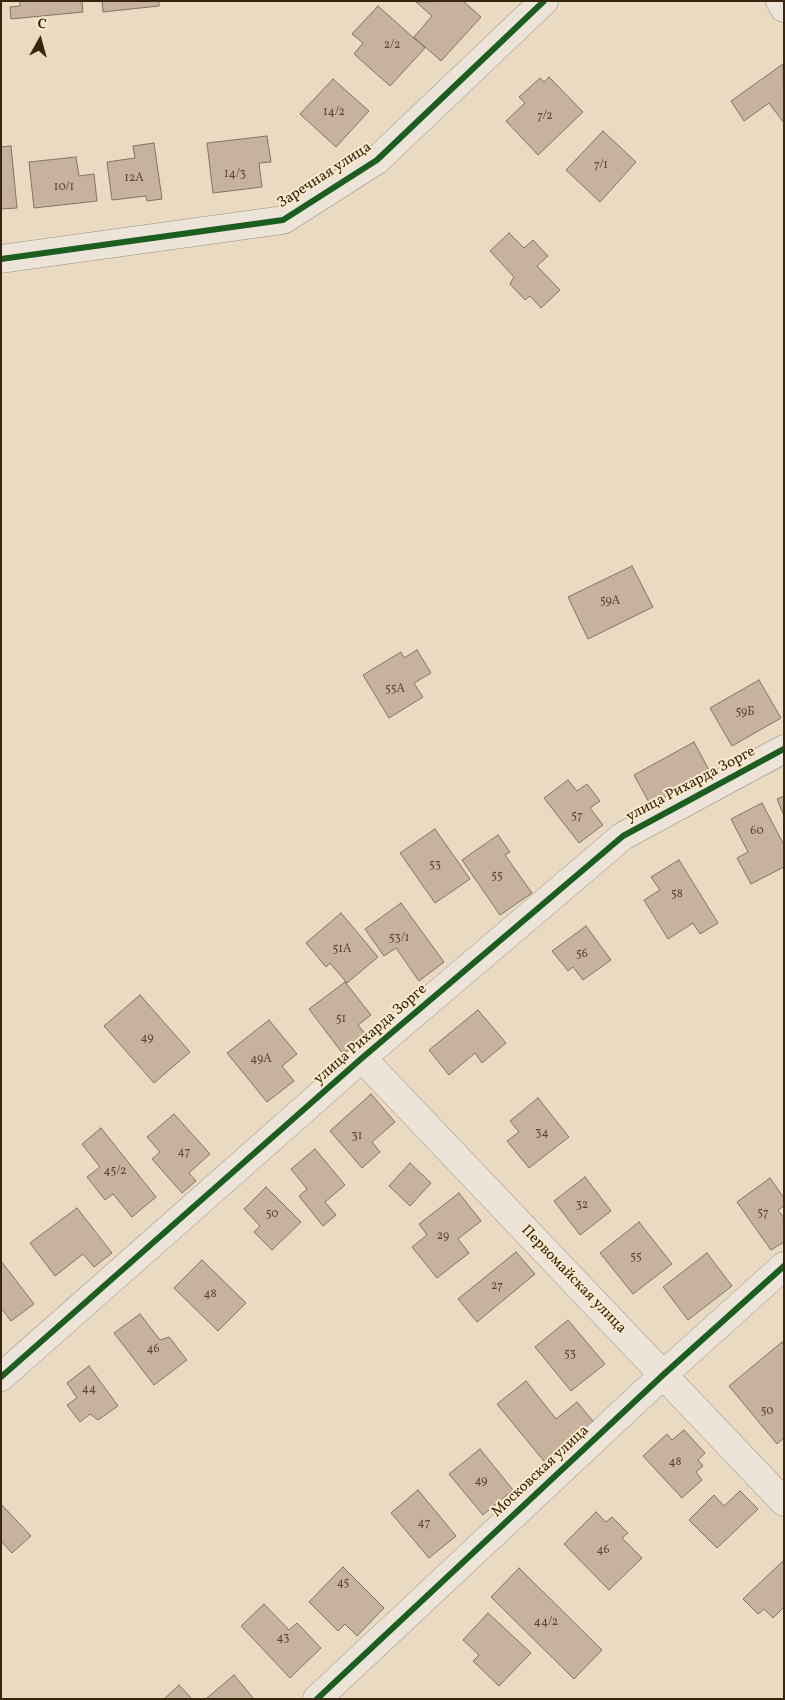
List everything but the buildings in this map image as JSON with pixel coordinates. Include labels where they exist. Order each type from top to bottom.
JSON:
[{"type":"street","name":"Заречная улица","points":[[1,259],[283,220],[377,160],[544,1]]},
{"type":"street","points":[[780,1],[784,8]]},
{"type":"street","name":"улица Рихарда Зорге","points":[[1,1377],[362,1058],[623,836],[784,749]]},
{"type":"street","name":"Первомайская улица","points":[[362,1058],[784,1502]]},
{"type":"street","name":"Московская улица","points":[[317,1699],[663,1375],[784,1266]]},
{"type":"cycle path","points":[[1,259],[283,220],[377,160],[544,1]]},
{"type":"cycle path","points":[[1,1377],[362,1058],[623,836],[784,749]]},
{"type":"cycle path","points":[[317,1699],[663,1375],[784,1266]]}]
